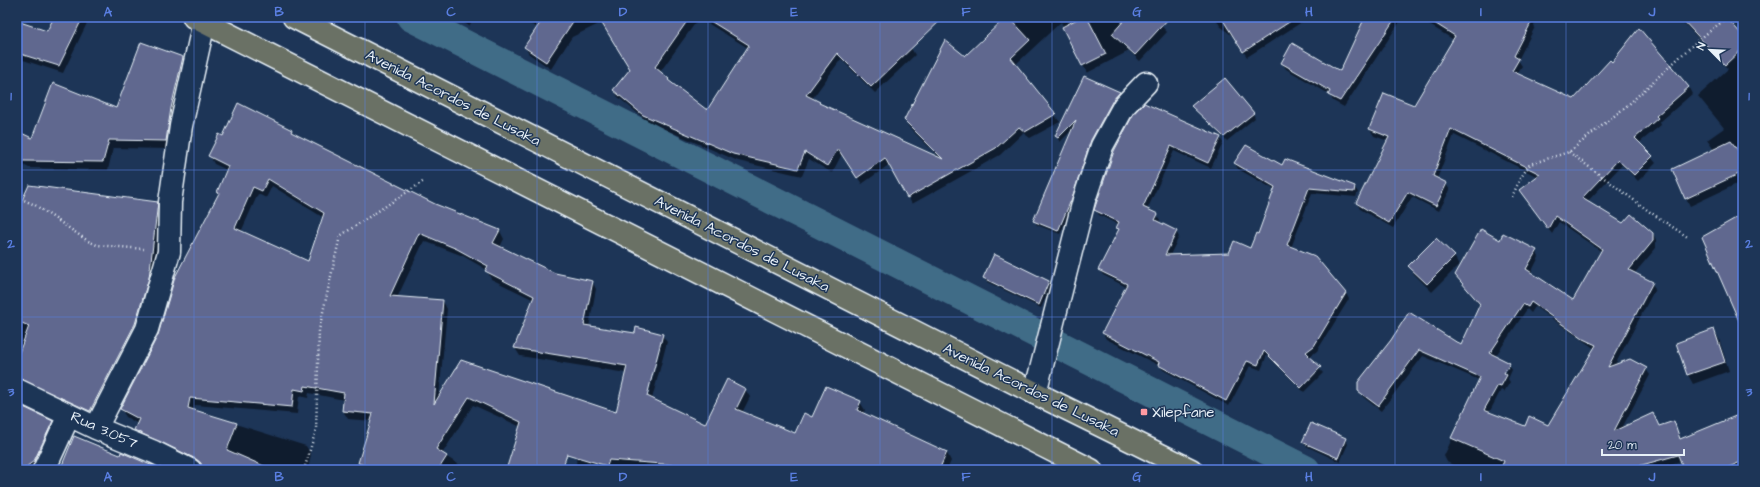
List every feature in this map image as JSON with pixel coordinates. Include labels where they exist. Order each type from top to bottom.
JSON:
[{"type":"main road","name":"Avenida Acordos de Lusaka","points":[[294,17],[1035,393],[1191,470]]},
{"type":"main road","points":[[199,20],[1091,470]]},
{"type":"street","points":[[96,428],[146,329],[169,252],[170,202],[199,20]]},
{"type":"street","points":[[1035,393],[1084,200],[1102,146],[1124,106],[1146,83]]},
{"type":"street","name":"Rua 3.057","points":[[17,390],[96,428],[154,452],[190,470]]},
{"type":"street","points":[[44,470],[69,415]]},
{"type":"path","points":[[1512,197],[1520,179],[1530,164],[1569,152],[1628,105],[1697,41],[1728,17]]},
{"type":"path","points":[[1569,152],[1650,212],[1689,238]]},
{"type":"path","points":[[304,470],[316,430],[319,330],[340,236],[424,181]]},
{"type":"path","points":[[17,197],[35,205],[98,245],[169,252]]},
{"type":"building","points":[[54,17],[83,17],[59,66],[17,53],[17,21],[47,31]]},
{"type":"building","points":[[544,17],[576,17],[546,62],[524,47]]},
{"type":"building","points":[[598,17],[690,17],[655,67],[669,79],[668,80],[707,110],[749,45],[704,17],[944,17],[871,87],[837,53],[806,95],[820,102],[819,103],[943,159],[904,120],[945,40],[965,56],[1006,17],[1009,17],[1030,40],[1011,58],[1056,114],[1025,132],[1019,127],[996,148],[907,198],[885,158],[857,178],[838,149],[827,166],[805,152],[798,169],[733,154],[643,115],[613,90],[630,69]]},
{"type":"building","points":[[1081,17],[1087,17],[1106,54],[1082,66],[1062,27]]},
{"type":"building","points":[[1127,17],[1170,17],[1135,55],[1112,34]]},
{"type":"building","points":[[1221,17],[1297,17],[1243,52]]},
{"type":"building","points":[[1365,17],[1396,17],[1340,101],[1328,95],[1330,91],[1281,63],[1292,43],[1340,71]]},
{"type":"building","points":[[1425,17],[1534,17],[1514,56],[1519,59],[1512,71],[1574,99],[1610,60],[1612,62],[1639,28],[1689,87],[1656,116],[1658,118],[1635,138],[1653,156],[1634,175],[1618,160],[1582,198],[1623,223],[1631,214],[1653,233],[1653,241],[1629,270],[1653,282],[1608,367],[1630,359],[1647,368],[1614,431],[1653,413],[1659,426],[1674,421],[1680,439],[1743,413],[1743,461],[1722,470],[1684,470],[1678,455],[1624,470],[1500,470],[1504,461],[1451,438],[1480,377],[1419,350],[1378,406],[1358,391],[1358,382],[1391,340],[1409,312],[1461,345],[1480,304],[1455,275],[1481,229],[1500,240],[1503,233],[1537,250],[1526,269],[1573,300],[1602,249],[1555,216],[1548,229],[1519,190],[1540,174],[1451,129],[1433,176],[1447,183],[1436,206],[1408,192],[1389,223],[1356,203],[1389,137],[1369,129],[1384,93],[1414,105],[1455,36]],"holes":[[[1531,302],[1583,339],[1596,345],[1548,425],[1529,416],[1525,426],[1484,410],[1498,385],[1501,386],[1507,375],[1504,373],[1510,363],[1490,353],[1523,304],[1528,307]]]},
{"type":"building","points":[[1680,17],[1726,17],[1743,36],[1743,48],[1725,65]]},
{"type":"building","points":[[141,42],[183,57],[171,108],[166,141],[109,140],[103,162],[23,161],[17,156],[17,131],[32,138],[53,83],[116,108]]},
{"type":"building","points":[[1084,76],[1120,92],[1113,100],[1091,140],[1072,198],[1058,231],[1033,221],[1076,120],[1058,138],[1055,136]]},
{"type":"building","points":[[1225,78],[1254,113],[1224,137],[1191,106]]},
{"type":"building","points":[[238,103],[292,130],[291,132],[435,204],[500,230],[493,243],[555,273],[593,281],[584,325],[635,333],[636,327],[663,334],[647,396],[705,424],[727,379],[746,389],[736,409],[795,433],[804,413],[812,417],[826,386],[861,401],[857,410],[947,452],[939,470],[672,470],[676,465],[609,460],[607,466],[567,454],[562,470],[506,470],[521,422],[469,397],[436,449],[447,456],[438,470],[380,470],[358,463],[373,414],[342,411],[344,393],[305,386],[304,391],[294,389],[292,407],[190,398],[188,408],[237,423],[227,450],[273,470],[202,470],[201,463],[196,459],[134,430],[139,419],[120,409],[158,335],[175,277],[219,193],[217,192],[228,166],[208,156],[219,134],[223,136]],"holes":[[[268,179],[324,213],[308,261],[235,228],[253,187],[262,191]],[[419,233],[457,249],[488,266],[485,271],[534,296],[514,348],[627,366],[616,412],[461,360],[434,404],[443,300],[390,296]]]},
{"type":"building","points":[[1144,103],[1221,137],[1208,163],[1171,146],[1143,207],[1158,214],[1155,220],[1177,231],[1165,255],[1229,253],[1234,241],[1250,248],[1256,233],[1258,234],[1275,187],[1234,163],[1246,145],[1282,165],[1285,159],[1355,186],[1354,192],[1309,188],[1287,245],[1315,256],[1346,293],[1314,346],[1306,352],[1309,355],[1308,356],[1321,367],[1301,388],[1264,351],[1258,365],[1247,361],[1226,401],[1158,365],[1159,362],[1102,333],[1127,284],[1098,270],[1119,229],[1116,228],[1119,222],[1094,210],[1114,151],[1134,113]]},
{"type":"building","points":[[1731,141],[1743,157],[1743,172],[1685,199],[1672,169]]},
{"type":"building","points":[[29,185],[158,202],[149,278],[135,324],[90,411],[17,378],[17,358],[29,326],[17,321],[17,211]]},
{"type":"building","points":[[1743,214],[1743,330],[1702,237]]},
{"type":"building","points":[[1436,238],[1455,256],[1427,284],[1408,266]]},
{"type":"building","points":[[994,254],[1049,281],[1039,305],[983,278]]},
{"type":"building","points":[[1714,329],[1725,362],[1687,375],[1676,343]]},
{"type":"building","points":[[17,404],[53,421],[34,461],[22,470],[17,470]]},
{"type":"building","points":[[1311,423],[1346,438],[1338,458],[1302,442]]},
{"type":"building","points":[[74,436],[120,455],[121,452],[162,470],[60,470]]},
{"type":"waterway","points":[[411,17],[1306,470]]},
{"type":"place","name":"Xilepfane","points":[[1144,412]]}]
